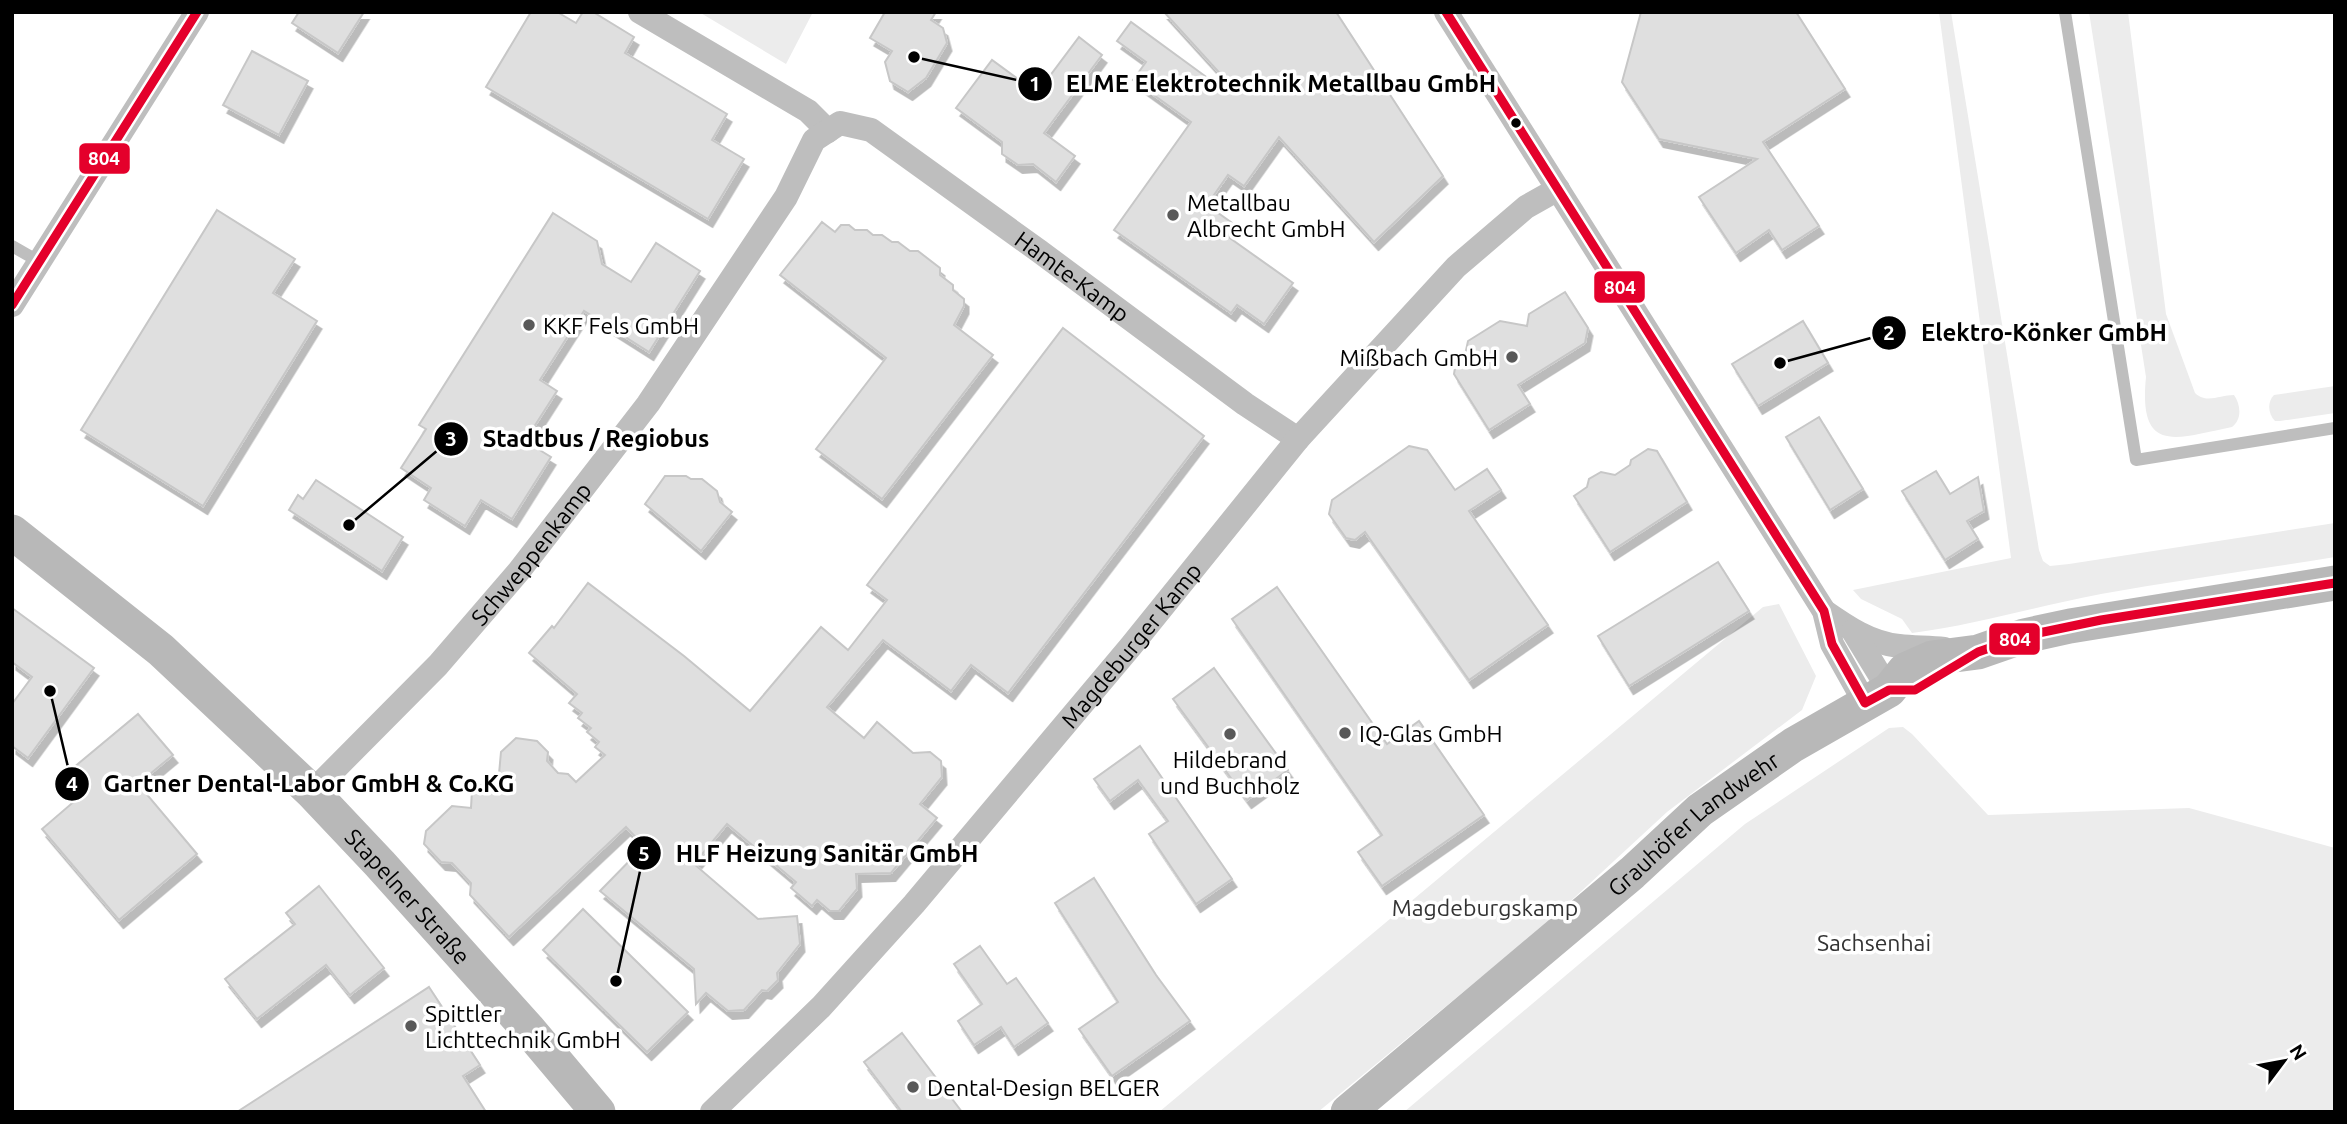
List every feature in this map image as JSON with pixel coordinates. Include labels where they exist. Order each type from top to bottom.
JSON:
[{"type":"street","points":[[12,305],[197,12]]},
{"type":"street","name":"Hamte-Kamp","points":[[640,12],[834,127],[871,130],[1245,404],[1298,439]]},
{"type":"street","points":[[1446,12],[1824,611],[1832,644],[1877,696]]},
{"type":"street","name":"Schweppenkamp","points":[[312,792],[438,665],[519,571],[648,404],[786,197],[814,140],[834,127]]},
{"type":"street","name":"Magdeburger Kamp","points":[[712,1112],[821,1007],[914,904],[1131,646],[1298,439],[1455,267],[1526,206],[1558,189]]},
{"type":"street","name":"Stapelner Straße","points":[[12,532],[161,650],[312,792],[454,947],[598,1112]]},
{"type":"street","name":"Grauhöfer Landwehr","points":[[1349,1112],[1632,873],[1700,810],[1793,745],[1877,696],[1915,690],[1978,652],[2024,636],[2070,626],[2335,583]]},
{"type":"street","points":[[1824,611],[1853,631],[1896,646],[1978,652]]},
{"type":"street","points":[[1853,631],[1877,696]]},
{"type":"lane","points":[[2065,12],[2136,460],[2335,428]]},
{"type":"lane","points":[[12,246],[40,262]]},
{"type":"green space","points":[[699,12],[813,12],[786,64]]},
{"type":"green space","points":[[1939,12],[1951,12],[2039,550],[2043,561],[2050,566],[2069,564],[2335,523],[2335,557],[2101,594],[1912,633],[1902,619],[1861,599],[1853,590],[2011,558]]},
{"type":"green space","points":[[2089,12],[2128,12],[2166,314],[2195,393],[2204,398],[2234,395],[2239,416],[2232,427],[2194,435],[2165,436],[2155,430],[2148,420],[2145,402],[2146,377]]},
{"type":"green space","points":[[2335,386],[2335,413],[2280,421],[2275,421],[2271,415],[2269,404],[2274,395]]},
{"type":"green space","name":"Magdeburgskamp","points":[[1779,604],[1816,676],[1802,710],[1667,812],[1548,922],[1318,1112],[1159,1112],[1763,607]]},
{"type":"green space","name":"Sachsenhai","points":[[1903,727],[1988,815],[2189,808],[2335,848],[2335,1112],[1404,1112],[1745,824],[1889,728]]},
{"type":"building","points":[[299,12],[364,12],[338,53],[292,23]]},
{"type":"building","points":[[531,12],[557,12],[576,23],[583,12],[593,12],[634,37],[625,53],[727,114],[712,140],[744,159],[708,219],[486,87]]},
{"type":"building","points":[[885,12],[936,12],[931,20],[943,28],[947,43],[926,78],[908,92],[890,81],[885,62],[892,51],[870,38]]},
{"type":"building","points":[[1164,12],[1336,12],[1443,176],[1374,242],[1279,137],[1244,186],[1228,175],[1207,205],[1235,225],[1227,236],[1293,283],[1264,324],[1237,305],[1231,313],[1114,230],[1191,122],[1133,80],[1146,62],[1117,41],[1131,22],[1220,87],[1226,80]]},
{"type":"building","points":[[1641,12],[1796,12],[1845,89],[1763,142],[1819,226],[1782,250],[1769,230],[1736,253],[1699,197],[1757,159],[1659,139],[1622,82]]},
{"type":"building","points":[[1079,37],[1102,55],[1044,133],[1075,156],[1056,182],[1033,164],[1018,165],[1002,154],[1002,142],[956,108],[992,60],[1037,93]]},
{"type":"building","points":[[252,51],[308,81],[279,135],[223,105]]},
{"type":"building","points":[[217,210],[295,259],[273,293],[317,321],[203,506],[81,430]]},
{"type":"building","name":"KKF Fels GmbH","points":[[553,213],[597,241],[602,264],[631,282],[656,243],[700,271],[649,352],[584,311],[540,380],[557,391],[525,441],[551,457],[512,519],[481,500],[465,526],[424,500],[431,488],[401,468],[426,429],[419,425]]},
{"type":"building","points":[[822,222],[835,232],[841,225],[849,225],[855,230],[867,230],[873,235],[882,235],[910,251],[918,251],[940,268],[940,275],[953,285],[953,290],[964,299],[964,306],[954,325],[993,355],[882,499],[816,449],[886,358],[780,275]]},
{"type":"building","name":"Mißbach GmbH","points":[[1565,292],[1588,328],[1585,343],[1518,385],[1530,404],[1489,430],[1454,374],[1456,361],[1465,355],[1468,341],[1500,321],[1527,326],[1529,314]]},
{"type":"building","points":[[1803,321],[1828,363],[1758,406],[1732,364]]},
{"type":"building","points":[[1063,328],[1204,436],[1008,693],[971,665],[951,691],[883,640],[827,707],[864,738],[877,722],[913,753],[930,752],[941,761],[942,777],[920,804],[937,818],[891,873],[856,874],[857,889],[839,911],[830,911],[817,900],[812,906],[791,888],[796,882],[727,824],[694,864],[758,919],[797,916],[800,944],[777,973],[778,980],[767,991],[762,990],[744,1010],[728,1011],[706,993],[696,1004],[694,969],[600,891],[644,846],[626,827],[509,937],[470,895],[471,883],[452,863],[441,862],[424,844],[426,831],[452,806],[471,808],[472,790],[478,785],[486,786],[499,774],[501,752],[516,738],[537,741],[548,752],[547,761],[558,773],[568,774],[576,782],[605,755],[595,747],[599,742],[587,732],[591,728],[578,718],[582,713],[569,703],[577,694],[529,653],[552,626],[554,628],[588,583],[684,656],[750,711],[821,627],[848,650],[887,600],[867,585]]},
{"type":"building","points":[[1819,417],[1863,489],[1830,510],[1786,437]]},
{"type":"building","points":[[1409,446],[1427,450],[1455,490],[1487,469],[1501,490],[1469,511],[1548,625],[1469,680],[1365,532],[1355,540],[1346,538],[1329,514],[1332,500]]},
{"type":"building","points":[[1648,449],[1657,451],[1687,502],[1610,552],[1574,496],[1587,487],[1589,479],[1601,472],[1615,475]]},
{"type":"building","points":[[1936,471],[1950,494],[1978,477],[1984,511],[1967,521],[1978,539],[1945,560],[1902,491]]},
{"type":"building","points":[[665,476],[702,479],[717,491],[720,502],[732,512],[701,551],[645,504]]},
{"type":"building","points":[[316,480],[403,537],[382,571],[289,510],[298,495],[303,499]]},
{"type":"building","points":[[1718,562],[1749,611],[1629,686],[1598,636]]},
{"type":"building","name":"IQ-Glas GmbH","points":[[1277,587],[1387,744],[1419,721],[1484,815],[1382,886],[1358,852],[1382,835],[1232,619]]},
{"type":"building","points":[[12,608],[94,668],[28,758],[12,746],[12,704],[32,677],[12,662]]},
{"type":"building","name":"Hildebrand und Buchholz","points":[[1214,668],[1288,770],[1247,800],[1173,699]]},
{"type":"building","points":[[138,714],[173,755],[138,784],[197,854],[119,920],[42,829],[84,793],[67,773]]},
{"type":"building","points":[[1140,746],[1232,879],[1196,904],[1149,834],[1168,821],[1138,780],[1110,801],[1094,779]]},
{"type":"building","points":[[1094,878],[1156,975],[1190,1021],[1112,1076],[1079,1029],[1118,1002],[1055,903]]},
{"type":"building","name":"Spittler Lichttechnik GmbH","points":[[319,886],[384,968],[350,995],[326,965],[257,1019],[225,979],[295,924],[286,913]]},
{"type":"building","points":[[583,909],[688,1012],[647,1052],[543,950]]},
{"type":"building","points":[[980,946],[1007,984],[1016,978],[1048,1023],[1014,1047],[1001,1027],[974,1045],[958,1021],[982,1004],[954,964]]},
{"type":"building","name":"Spittler Lichttechnik GmbH","points":[[429,987],[480,1065],[463,1076],[486,1112],[237,1112]]},
{"type":"building","name":"Dental-Design BELGER","points":[[902,1033],[962,1112],[902,1112],[864,1062]]},
{"type":"transit line","name":"804","points":[[12,305],[197,12]]},
{"type":"transit line","name":"804","points":[[1446,12],[1824,611],[1832,644],[1865,703],[1889,690],[1915,690],[1978,652],[2024,636],[2101,620],[2335,583]]},
{"type":"place","name":"ELME Elektrotechnik Metallbau GmbH","points":[[914,57]]},
{"type":"place","name":"Metallbau Albrecht GmbH","points":[[1173,215]]},
{"type":"place","name":"KKF Fels GmbH","points":[[529,325]]},
{"type":"place","name":"Mißbach GmbH","points":[[1512,357]]},
{"type":"place","name":"Elektro-Könker GmbH","points":[[1780,363]]},
{"type":"place","name":"Stadtbus / Regiobus","points":[[349,525]]},
{"type":"place","name":"Gartner Dental-Labor GmbH & Co.KG","points":[[50,691]]},
{"type":"place","name":"IQ-Glas GmbH","points":[[1345,733]]},
{"type":"place","name":"Hildebrand und Buchholz","points":[[1230,734]]},
{"type":"place","name":"HLF Heizung Sanitär GmbH","points":[[616,981]]},
{"type":"place","name":"Spittler Lichttechnik GmbH","points":[[411,1026]]},
{"type":"place","name":"Dental-Design BELGER","points":[[913,1087]]}]
